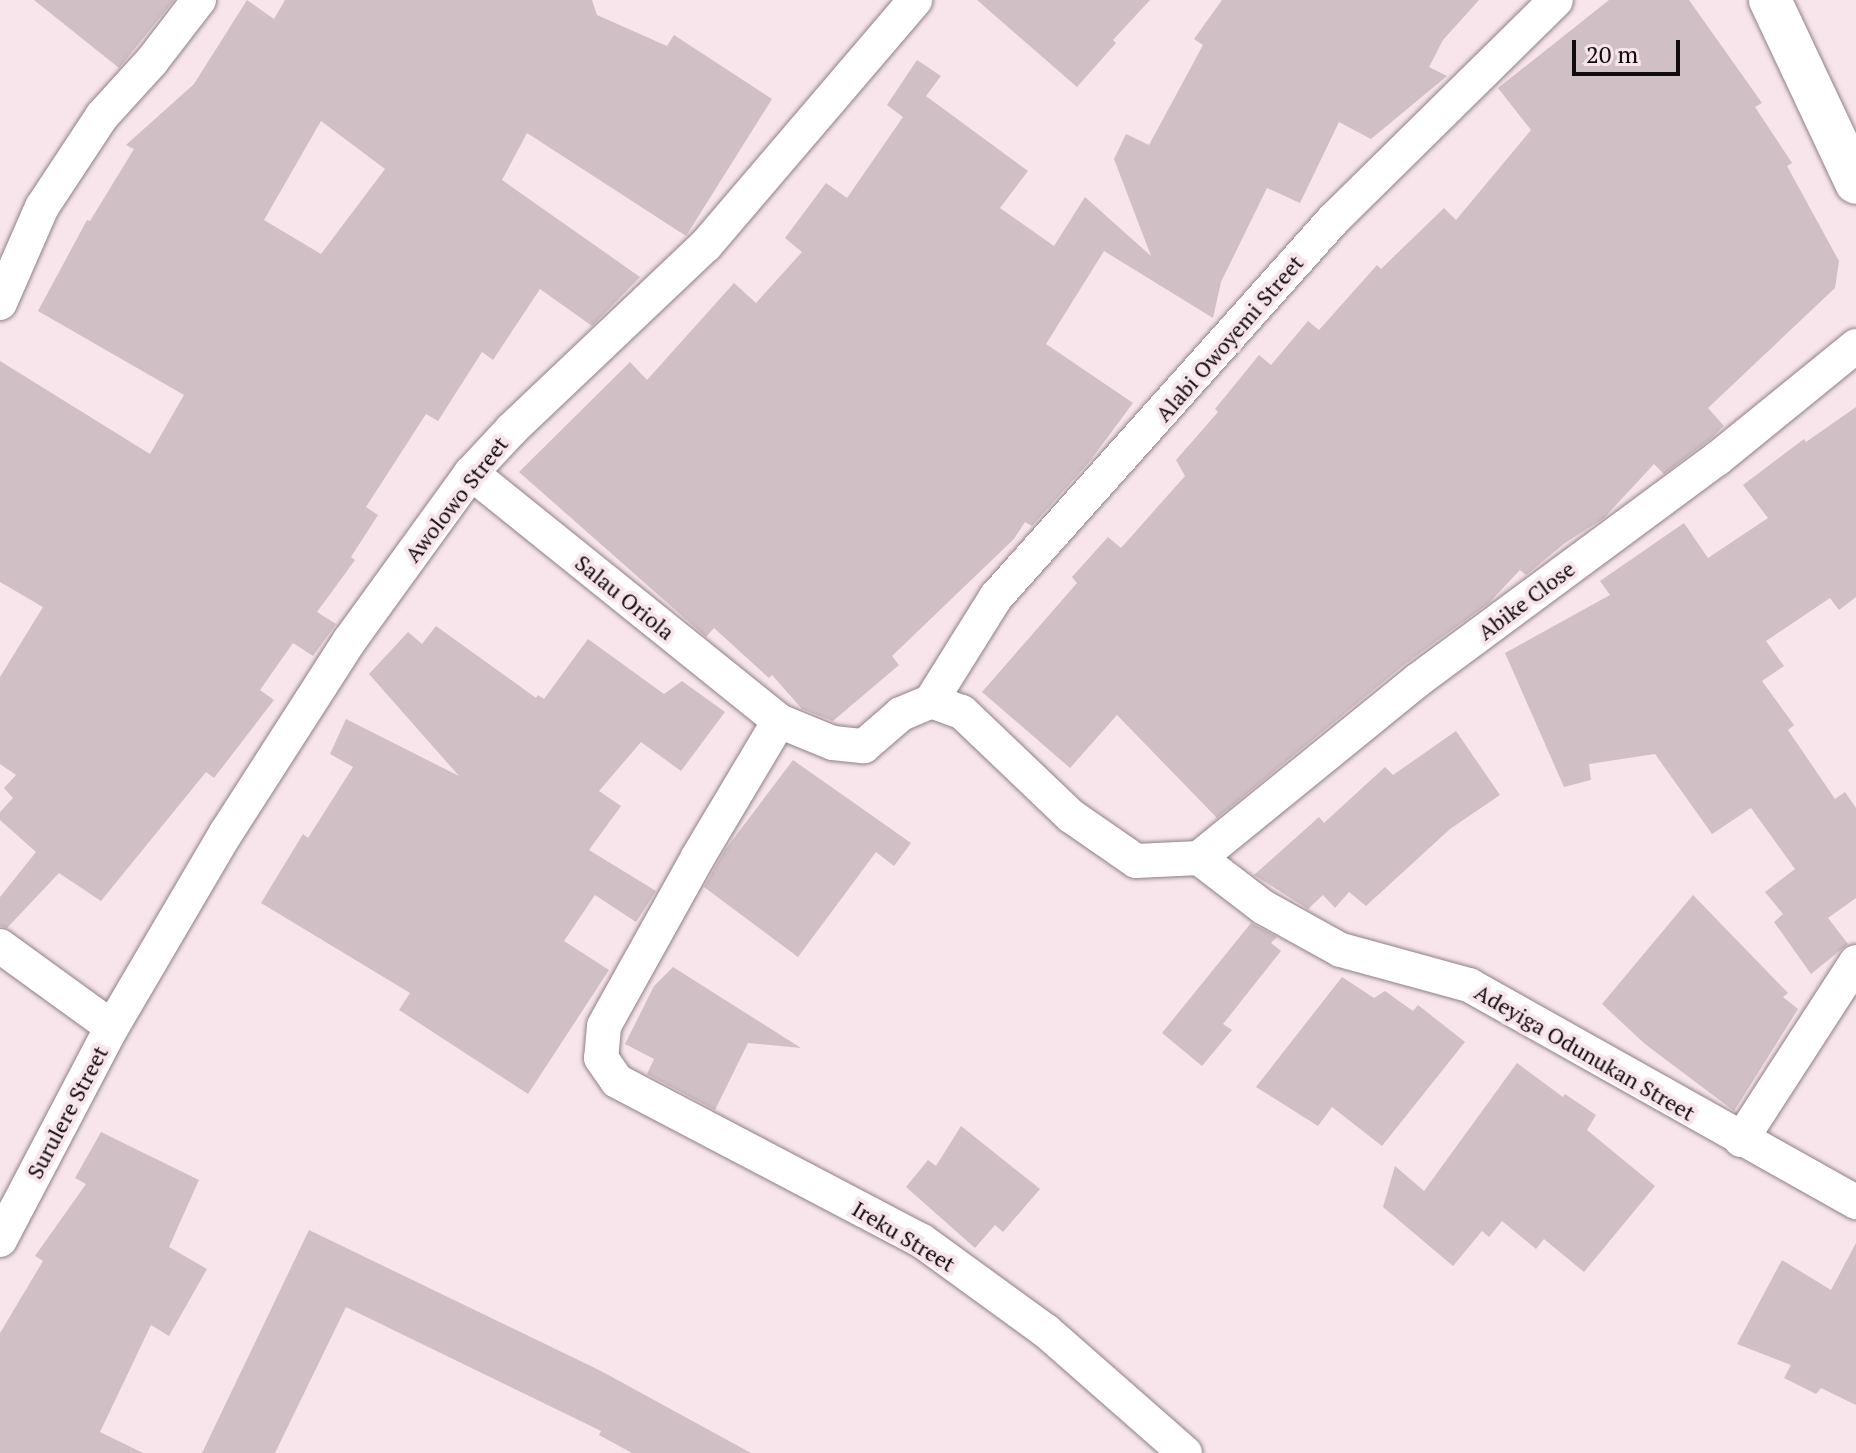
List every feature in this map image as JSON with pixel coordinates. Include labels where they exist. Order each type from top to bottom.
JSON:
[{"type":"street","points":[[0,303],[42,207],[93,129],[199,0]]},
{"type":"street","name":"Awolowo Street","points":[[112,1027],[226,833],[333,666],[471,473],[512,429],[706,245],[915,0]]},
{"type":"street","name":"Alabi Owoyemi Street","points":[[931,701],[996,597],[1333,220],[1556,0]]},
{"type":"street","points":[[1770,0],[1856,183]]},
{"type":"street","name":"Abike Close","points":[[1199,858],[1418,680],[1717,459],[1856,346]]},
{"type":"street","name":"Salau Oriola","points":[[471,473],[779,721]]},
{"type":"street","points":[[779,721],[833,743],[864,746],[901,714],[931,701],[962,712],[1071,816],[1136,861],[1199,858]]},
{"type":"street","name":"Ireku Street","points":[[779,721],[698,857],[604,1026],[601,1058],[617,1081],[922,1241],[1046,1331],[1185,1453]]},
{"type":"street","name":"Adeyiga Odunukan Street","points":[[1199,858],[1263,907],[1341,950],[1469,985],[1856,1202]]},
{"type":"street","points":[[0,946],[112,1027]]},
{"type":"street","points":[[1741,1140],[1856,962]]},
{"type":"street","name":"Surulere Street","points":[[0,1240],[112,1027]]},
{"type":"building","points":[[34,0],[174,0],[119,68]]},
{"type":"building","points":[[247,0],[274,19],[285,0],[592,0],[597,15],[667,46],[674,35],[772,99],[686,236],[527,133],[502,180],[640,277],[592,326],[540,289],[493,360],[482,352],[438,421],[426,414],[366,507],[378,515],[351,557],[355,560],[317,612],[336,624],[313,656],[293,643],[260,690],[274,700],[214,778],[206,772],[101,901],[59,873],[7,928],[0,926],[0,897],[36,852],[0,820],[0,812],[13,798],[4,788],[16,775],[0,764],[0,677],[43,607],[0,582],[0,361],[150,454],[184,395],[38,311],[87,220],[90,221],[134,149],[126,145],[194,84]],"holes":[[[321,121],[385,169],[321,254],[264,220]]]},
{"type":"building","points":[[977,0],[1150,0],[1113,40],[1116,43],[1077,87]]},
{"type":"building","points":[[1222,0],[1479,0],[1443,40],[1429,67],[1447,76],[1371,139],[1339,122],[1300,203],[1267,188],[1221,282],[1213,318],[1104,251],[1046,344],[1133,403],[1090,461],[1032,526],[1025,522],[1014,539],[892,656],[899,665],[833,721],[802,709],[772,675],[769,678],[714,628],[706,637],[519,472],[630,362],[647,380],[734,283],[756,303],[802,252],[785,238],[826,183],[847,198],[903,117],[887,105],[917,60],[941,76],[926,96],[1028,171],[1000,208],[1054,246],[1085,197],[1151,256],[1114,159],[1126,134],[1149,145],[1203,45],[1194,39]]},
{"type":"building","points":[[1609,0],[1689,0],[1762,103],[1755,107],[1792,163],[1787,166],[1839,261],[1835,288],[1708,408],[1724,426],[1709,440],[1664,474],[1654,464],[1604,518],[1565,543],[1526,575],[1520,570],[1489,603],[1405,664],[1217,818],[1117,715],[1070,768],[982,692],[1077,583],[1072,577],[1108,537],[1121,548],[1185,476],[1176,460],[1218,412],[1215,409],[1259,355],[1271,365],[1308,321],[1319,330],[1377,265],[1381,269],[1444,208],[1456,220],[1531,130],[1498,88]]},
{"type":"building","points":[[1856,407],[1856,597],[1839,610],[1830,598],[1766,641],[1784,666],[1762,681],[1794,725],[1788,730],[1835,799],[1845,792],[1856,808],[1856,898],[1828,918],[1848,944],[1811,974],[1774,922],[1783,914],[1765,892],[1795,869],[1751,808],[1712,834],[1655,754],[1589,764],[1591,780],[1564,787],[1505,653],[1610,595],[1600,581],[1684,523],[1708,558],[1768,518],[1743,485],[1804,439],[1806,442]]},
{"type":"building","points":[[436,626],[536,698],[538,695],[544,699],[588,639],[664,694],[682,681],[725,712],[681,771],[641,742],[599,791],[621,806],[589,850],[656,891],[636,922],[595,895],[564,941],[609,970],[528,1094],[399,1010],[410,993],[261,903],[303,834],[308,838],[353,767],[330,754],[346,719],[459,776],[369,674],[408,632],[422,644]]},
{"type":"building","points":[[1456,731],[1500,795],[1450,829],[1366,906],[1349,892],[1335,908],[1323,895],[1308,909],[1254,875],[1319,817],[1324,823],[1385,767],[1393,775]]},
{"type":"building","points":[[793,760],[911,843],[894,866],[876,852],[798,957],[704,887],[725,850]]},
{"type":"building","points":[[1693,895],[1788,993],[1783,997],[1798,1009],[1734,1111],[1645,1044],[1602,1004]]},
{"type":"building","points":[[1251,923],[1277,937],[1271,943],[1281,951],[1223,1024],[1232,1030],[1202,1066],[1162,1033]]},
{"type":"building","points":[[673,967],[801,1048],[748,1043],[715,1110],[647,1074],[654,1059],[625,1044],[654,986]]},
{"type":"building","points":[[1342,977],[1374,998],[1385,991],[1413,1011],[1418,1005],[1465,1042],[1382,1146],[1332,1107],[1318,1126],[1256,1087]]},
{"type":"building","points":[[1517,1063],[1563,1097],[1565,1094],[1596,1115],[1587,1130],[1655,1186],[1584,1272],[1544,1239],[1536,1249],[1502,1221],[1489,1237],[1482,1231],[1453,1266],[1383,1207],[1395,1166],[1424,1191]]},
{"type":"building","points":[[961,1126],[1040,1189],[1003,1232],[995,1225],[975,1248],[906,1187],[928,1160],[936,1166]]},
{"type":"building","points":[[101,1132],[199,1180],[169,1247],[207,1269],[169,1336],[151,1325],[100,1432],[143,1453],[0,1453],[0,1333],[43,1261],[35,1256],[86,1184],[75,1178]]},
{"type":"building","points":[[309,1230],[601,1371],[751,1453],[632,1453],[599,1435],[601,1431],[346,1307],[275,1453],[202,1453]]},
{"type":"building","points":[[1856,1243],[1856,1405],[1821,1388],[1816,1394],[1784,1378],[1791,1365],[1737,1344],[1782,1260],[1831,1290]]}]
